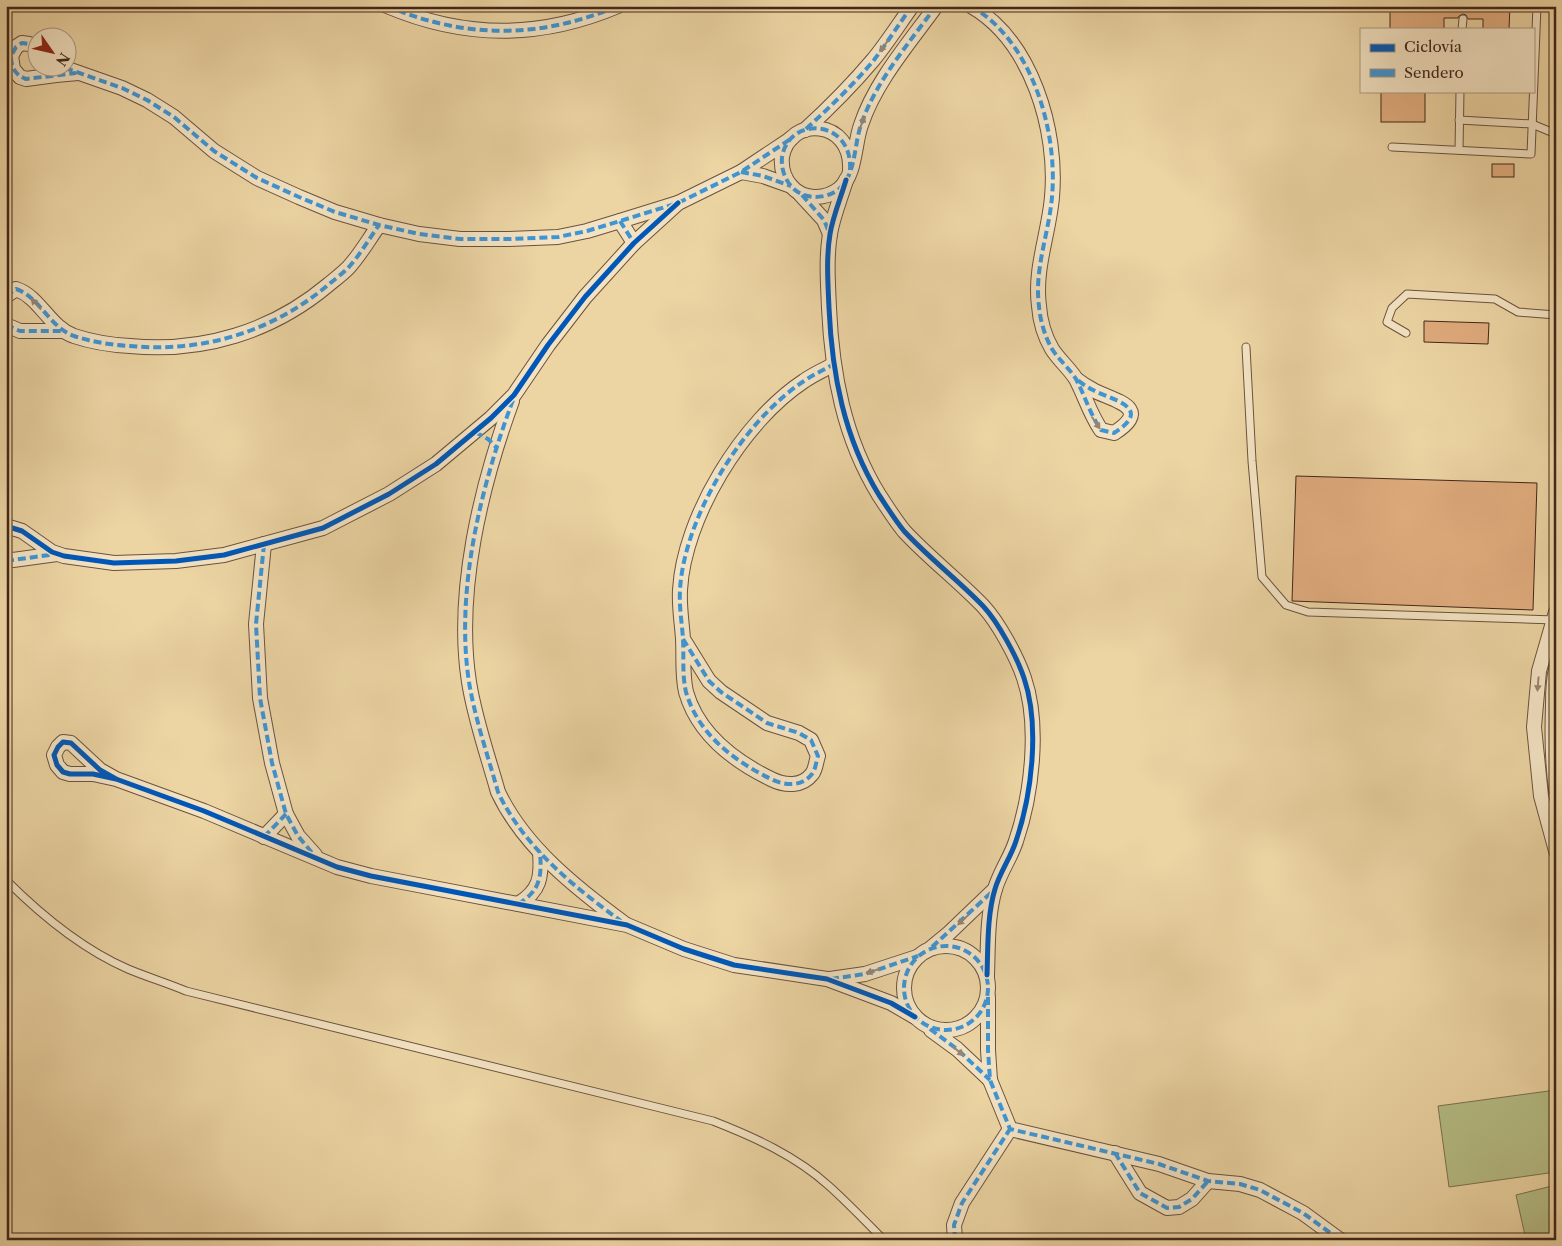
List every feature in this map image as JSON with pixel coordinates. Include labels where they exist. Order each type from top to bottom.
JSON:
[{"type":"street","points":[[387,6],[433,23],[470,29],[510,31],[561,26],[596,16],[618,6]]},
{"type":"street","points":[[78,72],[122,88],[147,100],[174,117],[214,151],[257,178],[335,212],[419,234],[452,238],[509,239],[558,237],[620,221],[678,203],[741,172],[804,130],[835,102],[874,59],[912,6]]},
{"type":"street","points":[[936,6],[890,71],[873,98],[861,124],[830,234],[828,286],[834,364],[840,400],[857,453],[872,482],[893,516],[905,531],[985,608],[1012,652],[1024,678],[1030,700],[1032,763],[1027,797],[1016,841],[995,889],[990,922],[987,975],[989,986],[988,1050],[990,1080],[1010,1129]]},
{"type":"street","points":[[971,6],[994,23],[1013,46],[1031,78],[1042,103],[1050,130],[1053,160],[1052,198],[1042,254],[1038,304],[1040,318],[1052,349],[1076,379]]},
{"type":"street","points":[[28,44],[22,43],[16,47],[11,56],[13,69],[20,77],[32,78]]},
{"type":"street","points":[[741,172],[763,176],[810,197],[831,194],[840,188],[848,175],[851,159],[843,140],[835,133],[825,129],[804,130]]},
{"type":"street","points":[[792,138],[782,157],[785,178],[815,208],[824,220],[830,234]]},
{"type":"street","points":[[6,528],[10,526],[22,531],[52,552],[58,554],[114,563],[176,561],[224,555],[324,528],[390,494],[436,464],[475,432],[514,395],[548,345],[585,296],[634,243],[678,203]]},
{"type":"street","points":[[620,221],[634,243]]},
{"type":"street","points":[[6,296],[16,288],[24,292],[56,326],[72,335],[91,341],[148,348],[188,346],[216,342],[250,332],[283,317],[318,294],[348,268],[379,225]]},
{"type":"street","points":[[6,326],[20,331],[64,331]]},
{"type":"street","points":[[683,639],[709,681],[721,692],[767,723],[811,740],[818,756],[813,773],[797,784],[780,783],[757,772],[723,749],[706,731],[697,718],[686,692],[683,669],[680,590],[684,560],[696,521],[710,490],[726,464],[763,417],[804,381],[834,364]]},
{"type":"street","points":[[514,395],[483,498],[471,558],[464,631],[469,683],[498,792],[506,809],[540,852],[592,899],[627,925]]},
{"type":"street","points":[[475,432],[488,439],[497,448]]},
{"type":"street","points":[[264,544],[256,624],[260,698],[272,763],[286,814],[298,836],[317,858]]},
{"type":"street","points":[[6,559],[14,560],[58,554]]},
{"type":"street","points":[[1555,617],[1539,672],[1534,726],[1541,796],[1556,851]]},
{"type":"street","points":[[1556,669],[1553,690],[1552,731],[1553,769],[1556,789]]},
{"type":"street","points":[[116,779],[204,811],[337,867],[371,876],[627,925],[684,949],[734,965],[827,979],[891,1003],[956,1049],[990,1080]]},
{"type":"street","points":[[264,837],[286,814]]},
{"type":"street","points":[[518,904],[528,898],[539,883],[541,868],[540,852]]},
{"type":"street","points":[[988,996],[983,1009],[975,1020],[963,1027],[950,1031],[937,1030],[919,1021],[908,1007],[904,993],[905,979],[910,967],[995,889]]},
{"type":"street","points":[[827,979],[865,974],[942,946],[954,946],[975,956],[987,975]]},
{"type":"street","points":[[1010,1129],[1158,1164],[1208,1181],[1240,1184],[1260,1190],[1303,1213],[1340,1240]]},
{"type":"street","points":[[955,1240],[954,1225],[962,1203],[1010,1129]]},
{"type":"street","points":[[1115,1153],[1140,1193],[1167,1208],[1179,1207],[1192,1198],[1208,1181]]},
{"type":"lane","points":[[1534,74],[1537,6]]},
{"type":"lane","points":[[1462,28],[1463,18]]},
{"type":"lane","points":[[1459,150],[1460,92]]},
{"type":"lane","points":[[1392,147],[1531,154],[1533,92]]},
{"type":"lane","points":[[1459,120],[1532,124],[1556,134]]},
{"type":"lane","points":[[1406,334],[1386,322],[1392,308],[1407,294],[1495,300],[1518,312],[1556,315]]},
{"type":"lane","points":[[1246,347],[1252,461],[1262,577],[1286,604],[1308,612],[1555,617]]},
{"type":"lane","points":[[6,880],[44,916],[84,945],[126,968],[186,990],[712,1121],[742,1132],[788,1156],[828,1185],[884,1240]]},
{"type":"green space","points":[[1556,1090],[1556,1172],[1449,1187],[1438,1106]]},
{"type":"green space","points":[[1556,1185],[1556,1240],[1526,1240],[1516,1195]]},
{"type":"building","points":[[1390,6],[1510,6],[1509,28],[1483,28],[1483,19],[1468,19],[1463,14],[1458,18],[1444,18],[1444,28],[1390,28]]},
{"type":"building","points":[[1381,92],[1425,92],[1425,122],[1381,122]]},
{"type":"building","points":[[1492,164],[1514,164],[1514,177],[1492,177]]},
{"type":"building","points":[[1424,321],[1489,323],[1488,344],[1424,342]]},
{"type":"building","points":[[1296,476],[1537,483],[1533,610],[1292,601]]},
{"type":"marked path","points":[[387,6],[445,25],[502,31],[560,25],[618,6]]},
{"type":"marked path","points":[[806,129],[841,96],[874,60],[912,6]]},
{"type":"marked path","points":[[850,170],[848,153],[842,141],[832,132],[820,129],[807,129],[796,134],[787,143],[782,157],[786,180],[796,191],[808,196],[821,197],[839,189],[849,176],[861,125],[875,93],[894,63],[936,6]]},
{"type":"marked path","points":[[971,6],[992,22],[1010,41],[1025,64],[1037,90],[1045,117],[1053,171],[1052,197],[1038,278],[1040,311],[1045,334],[1052,349],[1076,379],[1101,430],[1114,433],[1126,424],[1131,417],[1130,411],[1126,406],[1091,389],[1076,379]]},
{"type":"marked path","points":[[28,44],[22,43],[16,47],[11,60],[14,70],[19,75],[26,79],[34,78]]},
{"type":"marked path","points":[[78,73],[122,88],[147,100],[174,117],[214,151],[257,178],[299,197],[335,212],[379,225],[419,234],[460,239],[558,237],[620,221],[678,203],[741,172],[792,138]]},
{"type":"marked path","points":[[741,172],[763,176],[791,186]]},
{"type":"marked path","points":[[802,195],[824,220],[829,232]]},
{"type":"marked path","points":[[620,221],[634,243]]},
{"type":"marked path","points":[[6,296],[16,289],[24,293],[32,298],[65,332],[95,342],[123,346],[157,347],[210,342],[260,327],[306,301],[348,268],[379,225]]},
{"type":"marked path","points":[[6,325],[20,331],[62,331]]},
{"type":"marked path","points":[[683,639],[709,681],[721,692],[767,723],[799,733],[811,740],[818,756],[814,770],[808,778],[798,783],[787,784],[757,772],[731,755],[708,733],[699,721],[685,686],[680,590],[684,562],[692,532],[705,502],[739,445],[759,420],[781,398],[834,364]]},
{"type":"marked path","points":[[513,400],[501,433],[481,503],[468,575],[465,611],[469,682],[478,724],[498,792],[509,812],[521,830],[551,864],[585,894],[621,921]]},
{"type":"marked path","points":[[475,432],[488,439],[497,448]]},
{"type":"marked path","points":[[264,544],[256,624],[260,698],[272,763],[286,814],[298,836],[313,854]]},
{"type":"marked path","points":[[6,559],[13,560],[56,554]]},
{"type":"marked path","points":[[264,837],[286,814]]},
{"type":"marked path","points":[[518,904],[531,894],[538,882],[540,876],[540,852]]},
{"type":"marked path","points":[[932,947],[993,891]]},
{"type":"marked path","points":[[946,946],[962,949],[976,958],[985,972],[988,988],[985,1004],[976,1018],[962,1027],[946,1030],[930,1027],[916,1018],[907,1004],[904,988],[907,972],[916,958],[930,949],[946,946]]},
{"type":"marked path","points":[[831,979],[865,974],[918,956]]},
{"type":"marked path","points":[[988,997],[990,1080],[1010,1129],[1159,1164],[1208,1181],[1240,1184],[1260,1190],[1303,1213],[1340,1240]]},
{"type":"marked path","points":[[930,1029],[957,1049],[990,1080]]},
{"type":"marked path","points":[[955,1240],[954,1225],[962,1203],[1010,1129]]},
{"type":"marked path","points":[[1115,1153],[1140,1193],[1167,1208],[1179,1207],[1192,1199],[1208,1181]]},
{"type":"cycle path","points":[[846,180],[831,227],[828,271],[829,308],[837,381],[842,405],[857,451],[879,495],[904,531],[973,596],[995,621],[1017,660],[1029,697],[1033,738],[1030,781],[1022,822],[1016,841],[992,899],[988,932],[987,975]]},
{"type":"cycle path","points":[[6,528],[9,527],[22,531],[52,552],[64,556],[114,563],[176,561],[224,555],[323,528],[389,494],[436,464],[491,418],[514,395],[548,345],[585,297],[634,243],[678,203]]},
{"type":"cycle path","points":[[116,779],[100,770],[71,743],[63,742],[54,755],[57,765],[63,772],[70,774],[93,774],[116,779],[204,811],[337,867],[371,876],[627,925],[684,949],[734,965],[827,979],[891,1003],[915,1017]]}]
